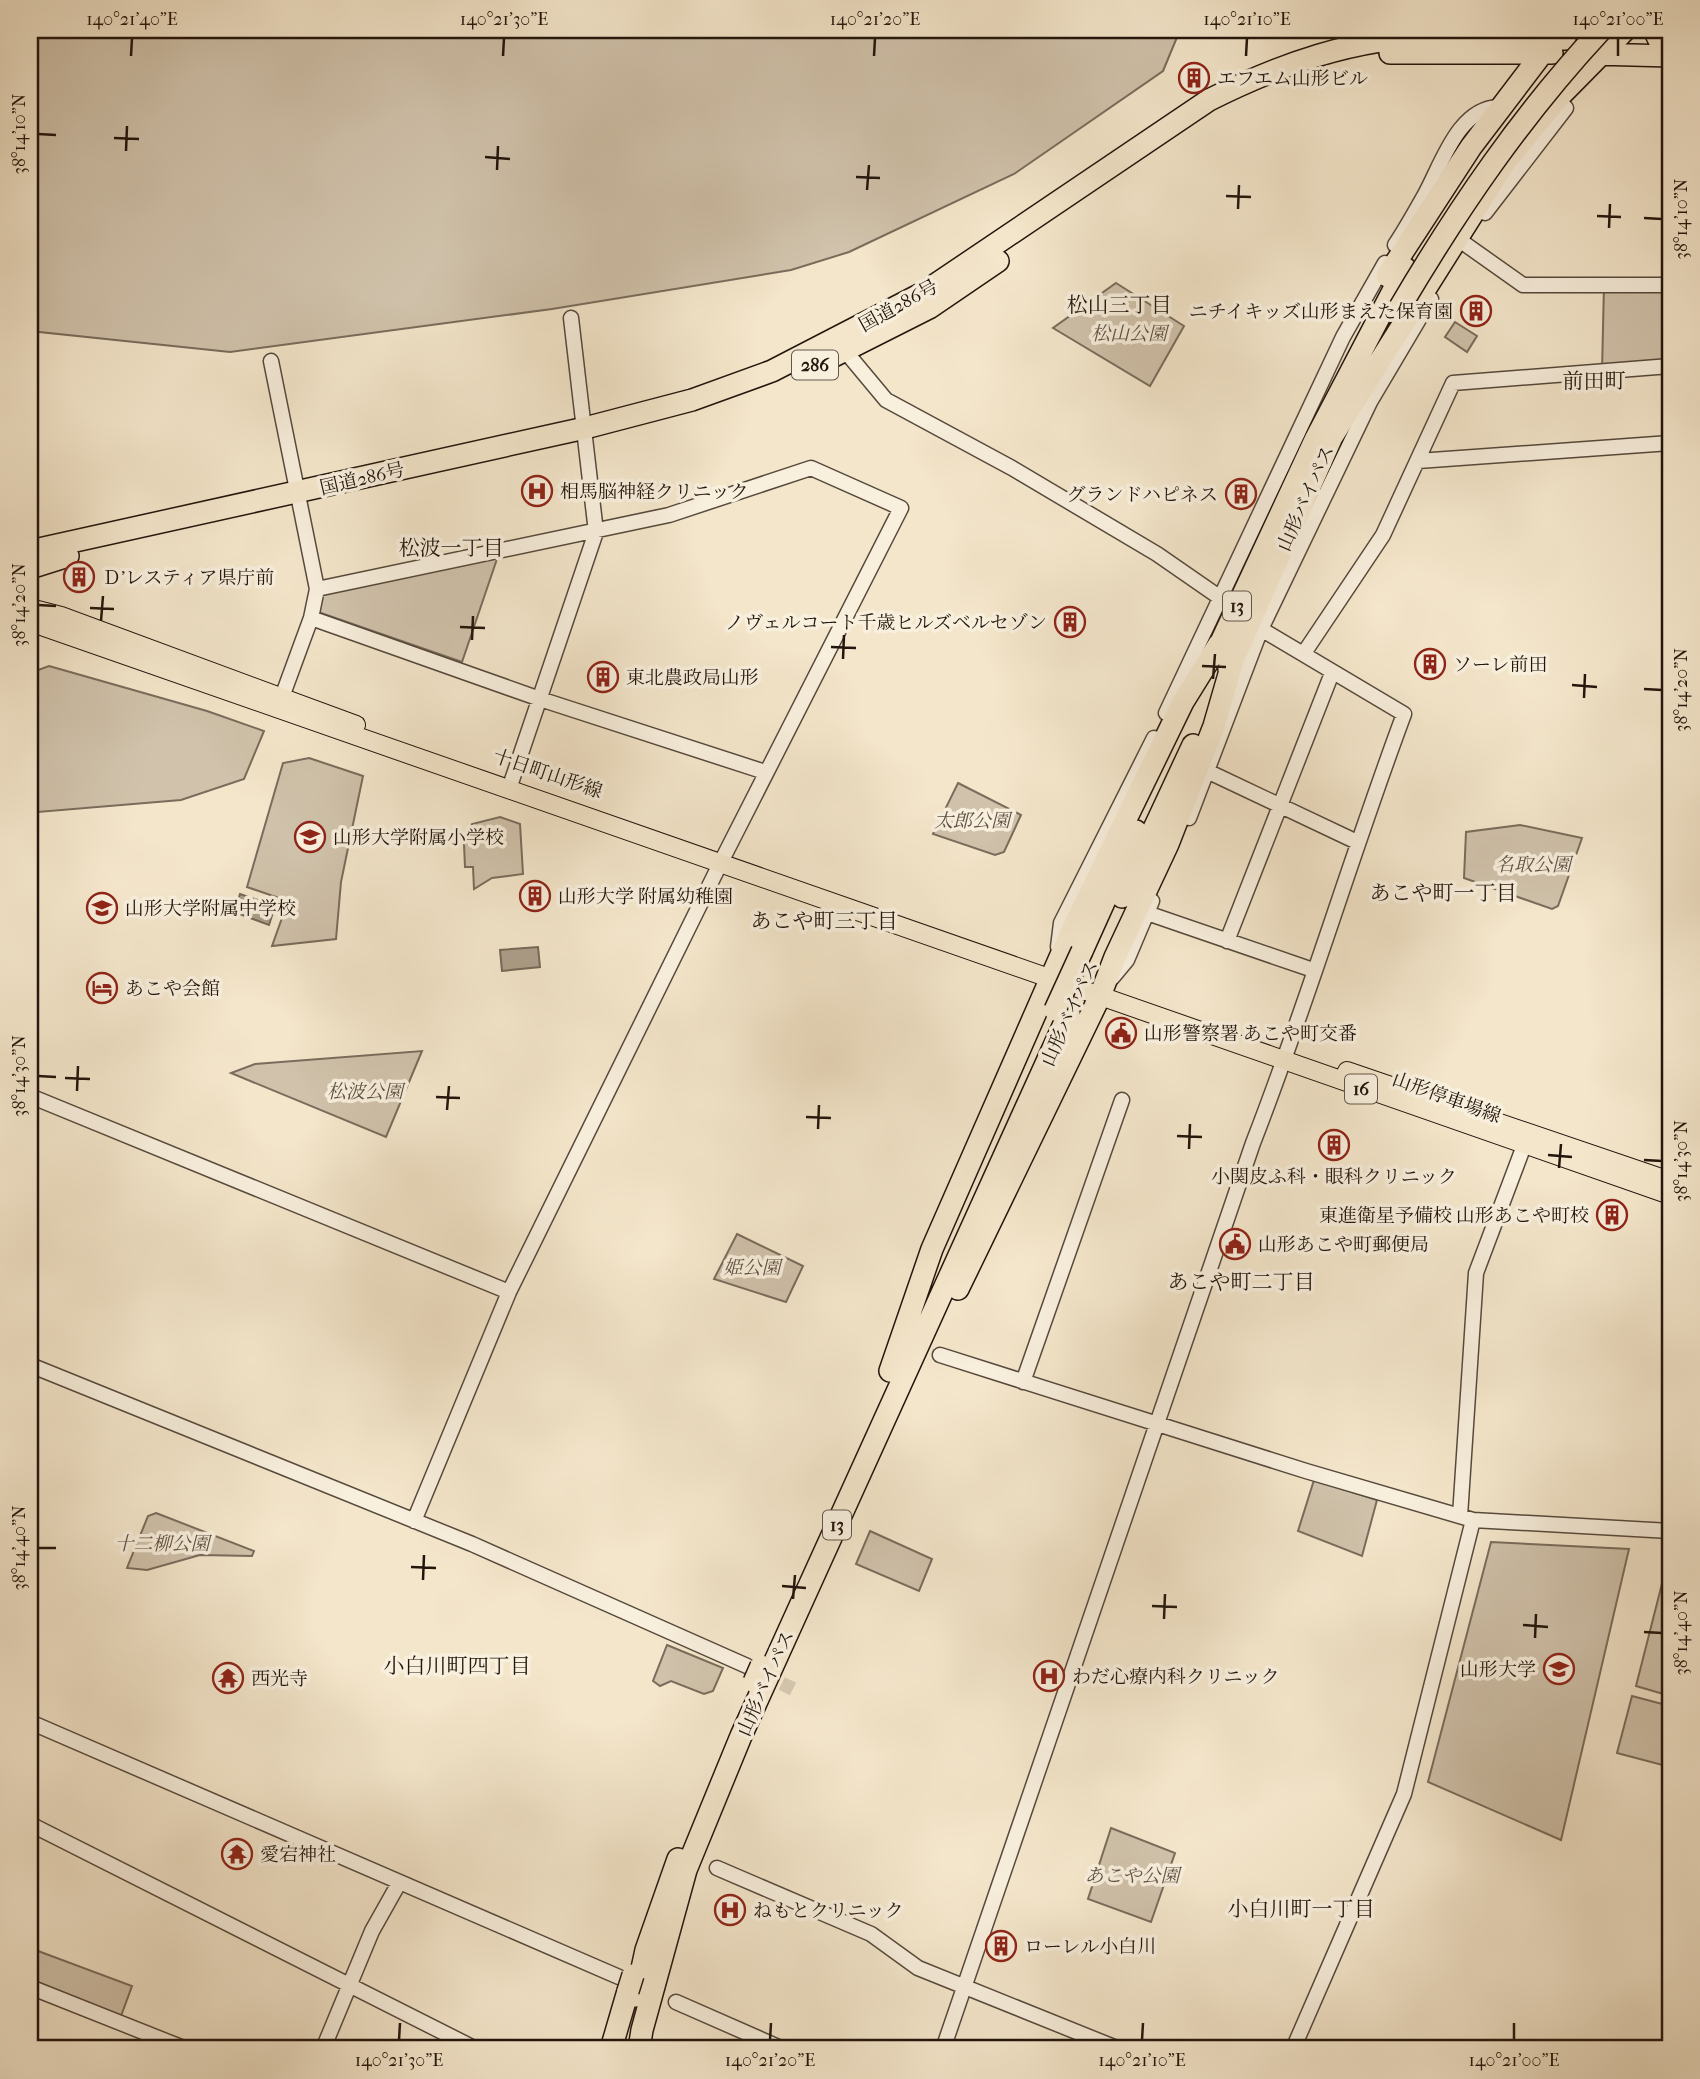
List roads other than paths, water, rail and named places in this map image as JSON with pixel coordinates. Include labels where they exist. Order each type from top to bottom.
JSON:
[{"type":"highway","name":"国道286号","points":[[841,346],[1209,100],[1253,78],[1337,48],[1384,40],[1435,36],[1560,41]]},
{"type":"highway","name":"国道286号","points":[[30,568],[58,558],[298,500],[586,434],[692,400],[841,346],[929,308],[1133,167],[1214,114],[1257,91],[1301,73],[1346,60],[1399,52],[1488,53],[1560,41]]},
{"type":"highway","points":[[1324,437],[1341,368],[1374,298],[1502,104],[1560,41]]},
{"type":"highway","name":"山形バイパス","points":[[639,2049],[686,1870],[741,1736],[862,1469],[1088,953],[1324,437],[1405,268],[1480,154],[1560,41]]},
{"type":"highway","points":[[1324,437],[1506,161],[1606,42],[1665,44]]},
{"type":"highway","name":"山形バイパス","points":[[1324,437],[1455,213],[1494,158],[1567,66],[1606,42]]},
{"type":"highway","points":[[1488,53],[1497,60],[1507,80],[1502,104]]},
{"type":"highway","name":"国道286号","points":[[30,551],[298,500]]},
{"type":"highway","points":[[890,1371],[932,1249],[1054,974],[1183,702],[1227,651]]},
{"type":"highway","points":[[862,1469],[972,1263],[1103,990],[1115,957],[1168,844],[1214,726],[1227,651]]},
{"type":"highway","name":"山形バイパス","points":[[625,2049],[646,1950],[665,1888],[754,1671],[890,1371],[1062,1012]]},
{"type":"highway","points":[[611,2049],[627,1981],[665,1888]]},
{"type":"highway","points":[[653,2049],[662,1954]]},
{"type":"main road","name":"十日町山形線","points":[[30,608],[61,616],[721,860]]},
{"type":"main road","name":"十日町山形線","points":[[30,622],[1054,974]]},
{"type":"main road","name":"山形停車場線","points":[[1054,974],[1526,1140],[1670,1195]]},
{"type":"main road","name":"山形停車場線","points":[[1526,1140],[1670,1181]]},
{"type":"street","points":[[1103,990],[1127,960],[1209,772],[1262,629],[1370,402],[1493,201],[1566,108],[1557,99]]},
{"type":"street","points":[[1054,974],[1061,923],[1222,598],[1343,337],[1424,196],[1446,149],[1475,114],[1486,107],[1502,104]]},
{"type":"street","points":[[1465,244],[1523,285],[1670,285]]},
{"type":"street","points":[[511,783],[596,532],[571,318]]},
{"type":"street","points":[[841,346],[886,400],[1012,468],[1157,554],[1222,598]]},
{"type":"street","points":[[271,361],[317,589],[311,618],[282,697]]},
{"type":"street","points":[[1304,653],[1383,535],[1453,383],[1670,366]]},
{"type":"street","points":[[1418,461],[1670,443]]},
{"type":"street","points":[[317,589],[669,515],[811,468],[901,509],[765,772],[509,1292],[414,1521]]},
{"type":"street","points":[[311,618],[540,699],[765,772]]},
{"type":"street","points":[[943,2049],[1249,1155],[1287,1056],[1357,842],[1404,714],[1262,629]]},
{"type":"street","points":[[1227,941],[1332,673]]},
{"type":"street","points":[[1209,772],[1357,842]]},
{"type":"street","points":[[1147,913],[1313,970]]},
{"type":"street","points":[[30,1096],[509,1292]]},
{"type":"street","points":[[1023,1382],[1122,1100]]},
{"type":"street","points":[[1293,2049],[1404,1794],[1466,1518],[1475,1273],[1526,1140]]},
{"type":"street","points":[[940,1355],[1466,1518],[1670,1531]]},
{"type":"street","points":[[30,1365],[414,1521],[754,1671]]},
{"type":"street","points":[[30,1722],[627,1981]]},
{"type":"street","points":[[30,1824],[476,2049]]},
{"type":"street","points":[[717,1868],[870,1934],[918,1968],[1119,2049]]},
{"type":"street","points":[[323,2049],[372,1931],[399,1882]]},
{"type":"street","points":[[30,1987],[186,2049]]},
{"type":"street","points":[[676,2002],[783,2049]]},
{"type":"tunnel","points":[[763,1674],[793,1689]]},
{"type":"place","name":"エフエム山形ビル","points":[[1194,78]]},
{"type":"place","name":"ニチイキッズ山形まえた保育園","points":[[1476,311]]},
{"type":"place","name":"相馬脳神経クリニック","points":[[537,491]]},
{"type":"place","name":"グランドハピネス","points":[[1241,494]]},
{"type":"place","name":"Ｄ’レスティア県庁前","points":[[79,577]]},
{"type":"place","name":"ノヴェルコート千歳ヒルズベルセゾン","points":[[1070,622]]},
{"type":"place","name":"ソーレ前田","points":[[1430,664]]},
{"type":"place","name":"東北農政局山形","points":[[603,677]]},
{"type":"place","name":"山形大学附属小学校","points":[[310,837]]},
{"type":"place","name":"山形大学 附属幼稚園","points":[[535,896]]},
{"type":"place","name":"山形大学附属中学校","points":[[102,908]]},
{"type":"place","name":"あこや会館","points":[[102,988]]},
{"type":"place","name":"山形警察署 あこや町交番","points":[[1121,1033]]},
{"type":"place","name":"小関皮ふ科・眼科クリニック","points":[[1334,1145]]},
{"type":"place","name":"東進衛星予備校 山形あこや町校","points":[[1612,1215]]},
{"type":"place","name":"山形あこや町郵便局","points":[[1235,1244]]},
{"type":"place","name":"山形大学","points":[[1559,1669]]},
{"type":"place","name":"わだ心療内科クリニック","points":[[1049,1676]]},
{"type":"place","name":"西光寺","points":[[228,1678]]},
{"type":"place","name":"愛宕神社","points":[[237,1854]]},
{"type":"place","name":"ねもとクリニック","points":[[730,1910]]},
{"type":"place","name":"ローレル小白川","points":[[1001,1946]]},
{"type":"district","name":"松山三丁目","points":[[1119,305]]},
{"type":"district","name":"前田町","points":[[1594,381]]},
{"type":"district","name":"松波一丁目","points":[[451,548]]},
{"type":"district","name":"あこや町一丁目","points":[[1443,893]]},
{"type":"district","name":"あこや町三丁目","points":[[824,921]]},
{"type":"district","name":"あこや町二丁目","points":[[1241,1282]]},
{"type":"district","name":"小白川町四丁目","points":[[457,1666]]},
{"type":"district","name":"小白川町一丁目","points":[[1301,1909]]},
{"type":"park label","name":"松山公園","points":[[1129,333]]},
{"type":"park label","name":"太郎公園","points":[[972,820]]},
{"type":"park label","name":"名取公園","points":[[1533,864]]},
{"type":"park label","name":"松波公園","points":[[365,1091]]},
{"type":"park label","name":"姫公園","points":[[752,1267]]},
{"type":"park label","name":"十二柳公園","points":[[162,1543]]},
{"type":"park label","name":"あこや公園","points":[[1132,1875]]}]
